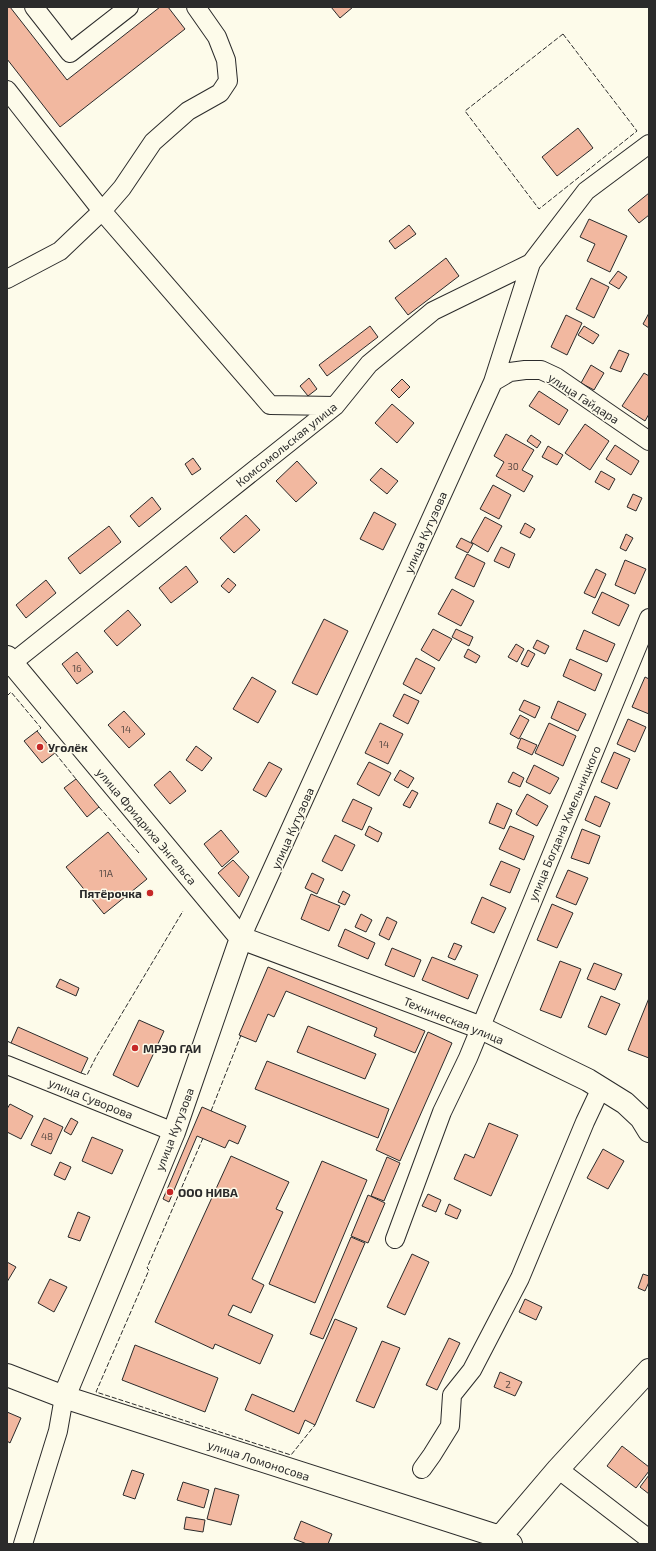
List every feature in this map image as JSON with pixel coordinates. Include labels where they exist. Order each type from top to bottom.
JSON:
[{"type":"main road","name":"улица Фридриха Энгельса","points":[[9,662],[242,938]]},
{"type":"main road","name":"Техническая улица","points":[[242,938],[479,1028],[602,1088],[625,1103],[641,1118],[649,1131]]},
{"type":"main road","name":"улица Кутузова","points":[[64,1397],[174,1132],[242,938]]},
{"type":"main road","points":[[505,1541],[558,1469],[649,1370]]},
{"type":"main road","name":"улица Ломоносова","points":[[7,1375],[64,1397],[505,1541]]},
{"type":"street","points":[[34,7],[70,53],[108,13],[129,7]]},
{"type":"street","points":[[7,279],[60,251],[102,211],[122,188],[154,142],[188,110],[220,93],[228,81],[226,60],[216,37],[196,7]]},
{"type":"street","points":[[7,90],[102,211],[270,405],[335,406]]},
{"type":"street","name":"Комсомольская улица","points":[[9,662],[335,406],[369,364],[433,311],[531,263],[586,191],[649,144]]},
{"type":"street","name":"улица Кутузова","points":[[242,938],[493,382],[531,263]]},
{"type":"street","name":"улица Гайдара","points":[[493,382],[510,372],[541,370],[556,377],[647,436]]},
{"type":"street","name":"улица Богдана Хмельницкого","points":[[395,1238],[442,1112],[468,1058],[479,1028],[649,618]]},
{"type":"street","name":"улица Суворова","points":[[7,1065],[174,1132]]},
{"type":"street","points":[[422,1469],[450,1426],[452,1394],[472,1370],[520,1278],[585,1122],[602,1088]]},
{"type":"street","points":[[23,1544],[58,1431],[64,1397]]},
{"type":"street","points":[[558,1469],[649,1540]]},
{"type":"building","points":[[7,7],[10,7],[67,80],[160,7],[168,7],[185,29],[60,127],[7,59]]},
{"type":"building","points":[[331,7],[353,7],[340,18]]},
{"type":"building","points":[[578,128],[593,148],[557,176],[542,157]]},
{"type":"building","points":[[649,193],[649,215],[639,223],[628,210]]},
{"type":"building","points":[[589,219],[627,236],[610,272],[587,261],[595,244],[580,237]]},
{"type":"building","points":[[409,225],[416,234],[395,249],[389,241]]},
{"type":"building","points":[[446,258],[459,276],[408,315],[395,298]]},
{"type":"building","points":[[618,271],[627,277],[619,289],[609,283]]},
{"type":"building","points":[[591,278],[609,287],[594,318],[576,309]]},
{"type":"building","points":[[649,313],[649,328],[643,324]]},
{"type":"building","points":[[566,315],[582,323],[567,355],[551,347]]},
{"type":"building","points":[[370,326],[378,337],[327,376],[319,365]]},
{"type":"building","points":[[584,326],[599,335],[593,344],[578,335]]},
{"type":"building","points":[[619,350],[629,354],[621,372],[610,368]]},
{"type":"building","points":[[591,365],[604,373],[594,390],[581,383]]},
{"type":"building","points":[[644,373],[649,376],[649,414],[645,421],[622,406]]},
{"type":"building","points":[[309,378],[317,389],[308,396],[300,386]]},
{"type":"building","points":[[402,379],[410,387],[399,398],[391,390]]},
{"type":"building","points":[[539,391],[568,410],[559,425],[529,406]]},
{"type":"building","points":[[392,404],[414,423],[397,443],[375,423]]},
{"type":"building","points":[[585,424],[609,441],[590,470],[565,453]]},
{"type":"building","points":[[506,434],[534,450],[522,470],[533,476],[524,492],[496,476],[504,462],[494,456]]},
{"type":"building","points":[[531,435],[541,442],[537,448],[527,441]]},
{"type":"building","points":[[615,445],[639,461],[631,475],[606,459]]},
{"type":"building","points":[[548,446],[563,455],[557,465],[542,457]]},
{"type":"building","points":[[193,458],[201,469],[192,475],[185,464]]},
{"type":"building","points":[[297,461],[317,483],[296,502],[276,481]]},
{"type":"building","points":[[381,468],[398,481],[387,494],[370,480]]},
{"type":"building","points":[[601,471],[615,479],[609,490],[595,482]]},
{"type":"building","points":[[493,485],[511,495],[499,519],[480,509]]},
{"type":"building","points":[[633,494],[642,498],[636,511],[627,507]]},
{"type":"building","points":[[152,497],[161,509],[139,527],[130,516]]},
{"type":"building","points":[[374,512],[396,524],[383,550],[360,539]]},
{"type":"building","points":[[246,515],[260,530],[234,553],[220,538]]},
{"type":"building","points":[[485,517],[502,526],[488,552],[471,542]]},
{"type":"building","points":[[525,523],[535,529],[530,538],[520,533]]},
{"type":"building","points":[[109,526],[121,542],[80,574],[68,558]]},
{"type":"building","points":[[626,534],[633,538],[626,551],[620,548]]},
{"type":"building","points":[[461,538],[473,544],[468,553],[456,547]]},
{"type":"building","points":[[501,547],[515,554],[509,568],[494,561]]},
{"type":"building","points":[[467,554],[485,563],[474,587],[455,578]]},
{"type":"building","points":[[625,560],[646,569],[635,594],[615,585]]},
{"type":"building","points":[[186,566],[198,582],[171,603],[159,588]]},
{"type":"building","points":[[596,569],[606,574],[595,598],[584,593]]},
{"type":"building","points":[[228,578],[236,585],[229,593],[221,586]]},
{"type":"building","points":[[46,580],[56,593],[26,618],[16,605]]},
{"type":"building","points":[[452,589],[474,601],[461,626],[438,614]]},
{"type":"building","points":[[602,592],[629,605],[619,626],[592,613]]},
{"type":"building","points":[[128,610],[141,625],[117,646],[104,631]]},
{"type":"building","points":[[324,619],[348,631],[317,695],[292,683]]},
{"type":"building","points":[[433,629],[452,639],[439,661],[421,650]]},
{"type":"building","points":[[456,629],[473,637],[469,646],[452,637]]},
{"type":"building","points":[[584,630],[615,644],[607,662],[576,649]]},
{"type":"building","points":[[537,640],[549,646],[545,654],[533,648]]},
{"type":"building","points":[[516,644],[524,649],[517,662],[508,657]]},
{"type":"building","points":[[468,649],[480,656],[476,663],[464,657]]},
{"type":"building","points":[[528,650],[535,654],[528,667],[521,664]]},
{"type":"building","points":[[77,652],[93,672],[77,684],[62,664]]},
{"type":"building","points":[[416,658],[435,668],[421,694],[403,684]]},
{"type":"building","points":[[570,659],[602,674],[595,691],[563,676]]},
{"type":"building","points":[[252,677],[276,691],[258,723],[233,709]]},
{"type":"building","points":[[645,677],[649,679],[649,714],[632,707]]},
{"type":"building","points":[[404,694],[419,701],[408,724],[393,716]]},
{"type":"building","points":[[524,700],[540,707],[535,718],[519,710]]},
{"type":"building","points":[[558,701],[586,714],[578,731],[551,718]]},
{"type":"building","points":[[124,711],[145,734],[129,748],[108,725]]},
{"type":"building","points":[[520,715],[529,720],[519,739],[510,734]]},
{"type":"building","points":[[628,719],[646,727],[635,752],[617,744]]},
{"type":"building","points":[[380,723],[403,734],[388,764],[365,753]]},
{"type":"building","points":[[549,723],[576,736],[563,766],[535,753]]},
{"type":"building","name":"Уголёк","points":[[37,731],[55,753],[42,763],[24,741]]},
{"type":"building","points":[[521,738],[537,745],[532,755],[517,748]]},
{"type":"building","points":[[196,746],[212,758],[202,771],[186,760]]},
{"type":"building","points":[[614,752],[630,759],[617,789],[601,782]]},
{"type":"building","points":[[269,762],[282,769],[266,797],[253,790]]},
{"type":"building","points":[[369,762],[391,773],[379,796],[357,784]]},
{"type":"building","points":[[534,765],[559,778],[550,794],[526,782]]},
{"type":"building","points":[[400,770],[414,778],[408,788],[394,780]]},
{"type":"building","points":[[170,771],[186,791],[170,804],[154,785]]},
{"type":"building","points":[[513,772],[524,778],[520,787],[508,782]]},
{"type":"building","points":[[76,779],[99,807],[87,817],[64,788]]},
{"type":"building","points":[[412,790],[418,793],[410,808],[403,805]]},
{"type":"building","points":[[527,794],[548,806],[537,826],[516,814]]},
{"type":"building","points":[[595,796],[610,803],[600,827],[585,820]]},
{"type":"building","points":[[353,799],[372,808],[362,830],[342,821]]},
{"type":"building","points":[[497,803],[512,810],[504,829],[489,823]]},
{"type":"building","points":[[369,826],[382,833],[378,842],[365,835]]},
{"type":"building","points":[[510,826],[534,836],[524,860],[499,849]]},
{"type":"building","points":[[582,829],[600,836],[589,864],[571,858]]},
{"type":"building","points":[[221,830],[239,852],[222,867],[204,844]]},
{"type":"building","points":[[108,832],[147,879],[104,914],[66,867]]},
{"type":"building","points":[[335,835],[355,845],[342,871],[322,861]]},
{"type":"building","points":[[233,860],[249,877],[239,897],[218,873]]},
{"type":"building","points":[[501,861],[520,869],[510,893],[490,885]]},
{"type":"building","points":[[568,870],[588,878],[576,905],[556,897]]},
{"type":"building","points":[[312,873],[324,879],[317,894],[305,888]]},
{"type":"building","points":[[343,891],[350,895],[345,905],[338,902]]},
{"type":"building","points":[[311,894],[340,906],[329,931],[301,919]]},
{"type":"building","points":[[482,897],[506,908],[494,933],[471,923]]},
{"type":"building","points":[[552,904],[573,913],[557,948],[537,940]]},
{"type":"building","points":[[361,914],[372,920],[366,932],[355,927]]},
{"type":"building","points":[[387,917],[397,922],[389,940],[379,935]]},
{"type":"building","points":[[345,929],[375,943],[368,959],[338,946]]},
{"type":"building","points":[[454,943],[462,946],[455,960],[448,957]]},
{"type":"building","points":[[392,948],[421,960],[414,977],[385,965]]},
{"type":"building","points":[[432,957],[478,975],[468,999],[422,980]]},
{"type":"building","points":[[560,961],[581,969],[561,1018],[540,1010]]},
{"type":"building","points":[[594,963],[622,974],[615,990],[587,979]]},
{"type":"building","points":[[268,967],[425,1031],[415,1053],[374,1036],[377,1028],[286,991],[274,1017],[268,1014],[256,1042],[239,1035]]},
{"type":"building","points":[[60,979],[79,988],[76,996],[56,987]]},
{"type":"building","points":[[601,996],[620,1004],[606,1035],[588,1027]]},
{"type":"building","points":[[649,998],[649,1058],[628,1050]]},
{"type":"building","points":[[139,1020],[164,1031],[138,1087],[113,1075]]},
{"type":"building","points":[[308,1026],[376,1054],[365,1079],[297,1052]]},
{"type":"building","points":[[18,1027],[88,1058],[81,1073],[11,1043]]},
{"type":"building","points":[[428,1032],[452,1043],[400,1161],[376,1150]]},
{"type":"building","points":[[267,1061],[389,1109],[378,1138],[255,1089]]},
{"type":"building","points":[[10,1104],[33,1116],[21,1139],[7,1132],[7,1109]]},
{"type":"building","points":[[202,1107],[246,1126],[238,1144],[229,1140],[225,1148],[197,1136],[169,1202],[163,1199]]},
{"type":"building","points":[[44,1118],[63,1127],[51,1154],[31,1145]]},
{"type":"building","points":[[71,1118],[78,1122],[71,1135],[64,1131]]},
{"type":"building","points":[[489,1123],[518,1135],[491,1196],[454,1179],[465,1154],[474,1158]]},
{"type":"building","points":[[92,1137],[123,1150],[112,1174],[82,1161]]},
{"type":"building","points":[[603,1149],[624,1161],[608,1189],[587,1178]]},
{"type":"building","points":[[231,1156],[289,1182],[276,1209],[283,1212],[252,1279],[264,1285],[251,1313],[233,1305],[228,1315],[273,1335],[260,1364],[215,1344],[213,1349],[155,1322]]},
{"type":"building","points":[[387,1157],[400,1163],[384,1201],[371,1196]]},
{"type":"building","points":[[322,1161],[367,1180],[315,1303],[269,1284]]},
{"type":"building","points":[[60,1162],[71,1167],[65,1180],[54,1175]]},
{"type":"building","points":[[428,1194],[441,1200],[436,1212],[422,1206]]},
{"type":"building","points":[[368,1195],[385,1203],[368,1243],[351,1236]]},
{"type":"building","points":[[449,1204],[461,1210],[457,1219],[445,1214]]},
{"type":"building","points":[[78,1212],[90,1217],[80,1241],[68,1237]]},
{"type":"building","points":[[351,1237],[365,1243],[323,1339],[310,1334]]},
{"type":"building","points":[[412,1254],[429,1262],[405,1315],[387,1307]]},
{"type":"building","points":[[7,1262],[16,1267],[7,1282]]},
{"type":"building","points":[[643,1274],[649,1276],[649,1282],[645,1291],[638,1288]]},
{"type":"building","points":[[50,1279],[67,1287],[54,1312],[38,1303]]},
{"type":"building","points":[[525,1299],[542,1307],[536,1320],[519,1312]]},
{"type":"building","points":[[335,1319],[357,1328],[315,1425],[305,1420],[299,1434],[245,1410],[252,1394],[294,1412]]},
{"type":"building","points":[[449,1338],[460,1343],[437,1390],[426,1385]]},
{"type":"building","points":[[382,1341],[400,1348],[374,1408],[356,1401]]},
{"type":"building","points":[[135,1345],[218,1378],[205,1412],[122,1380]]},
{"type":"building","points":[[500,1372],[522,1382],[515,1396],[494,1387]]},
{"type":"building","points":[[7,1412],[21,1418],[10,1443],[7,1441]]},
{"type":"building","points":[[622,1446],[649,1467],[649,1471],[636,1488],[607,1466]]},
{"type":"building","points":[[132,1470],[144,1474],[135,1499],[123,1495]]},
{"type":"building","points":[[649,1475],[649,1494],[640,1487]]},
{"type":"building","points":[[183,1482],[209,1490],[204,1508],[177,1500]]},
{"type":"building","points":[[215,1488],[239,1495],[231,1525],[207,1519]]},
{"type":"building","points":[[186,1517],[205,1520],[203,1532],[184,1529]]},
{"type":"building","points":[[301,1521],[332,1534],[328,1544],[307,1544],[294,1539]]},
{"type":"fence","points":[[563,34],[637,131],[539,209],[465,111],[563,34]]},
{"type":"fence","points":[[7,696],[11,692],[41,728],[37,731]]},
{"type":"fence","points":[[55,753],[76,779]]},
{"type":"fence","points":[[99,807],[139,853]]},
{"type":"fence","points":[[81,1073],[87,1075],[96,1057],[183,911]]},
{"type":"fence","points":[[211,1111],[241,1035]]},
{"type":"fence","points":[[7,1041],[11,1043]]},
{"type":"fence","points":[[203,1138],[147,1268],[149,1270],[96,1392],[291,1455],[315,1425]]},
{"type":"place","name":"Уголёк","points":[[40,747]]},
{"type":"place","name":"Пятёрочка","points":[[150,893]]},
{"type":"place","name":"МРЭО ГАИ","points":[[135,1048]]},
{"type":"place","name":"ООО НИВА","points":[[170,1192]]}]
